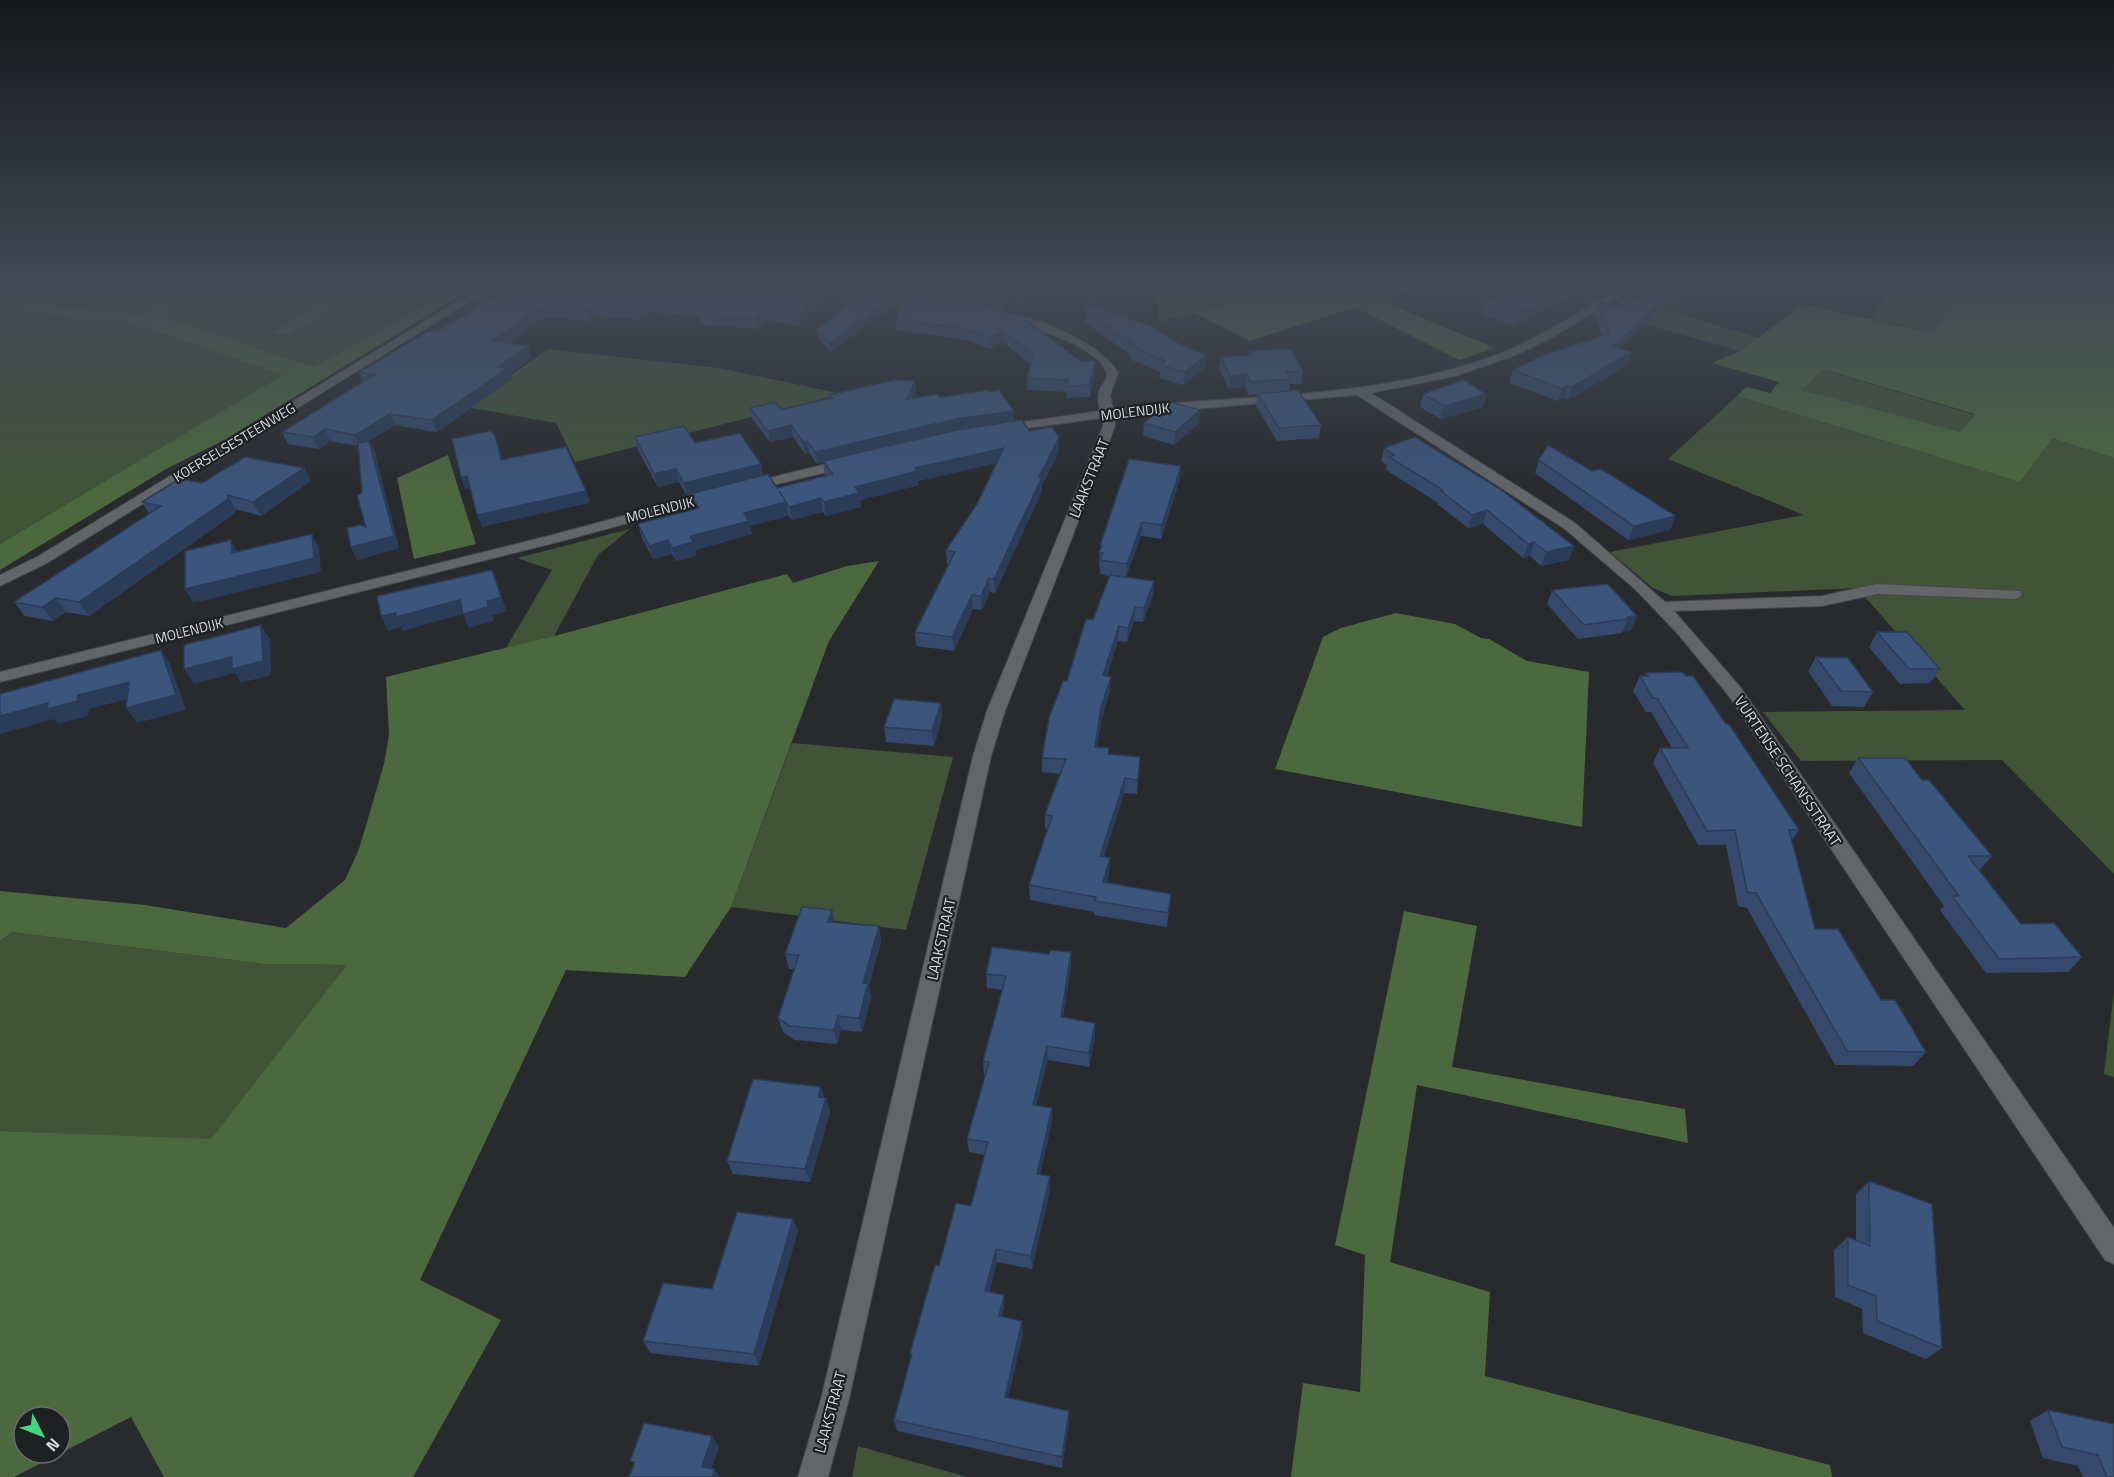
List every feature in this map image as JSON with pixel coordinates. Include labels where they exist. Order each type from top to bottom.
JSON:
[{"type":"street","name":"KOERSELSESTEENWEG","points":[[0,581],[42,560],[374,356]]},
{"type":"street","name":"LAAKSTRAAT","points":[[813,1477],[835,1399],[982,756],[996,711],[1107,433],[1109,414],[1104,392],[1113,375],[1112,370],[1096,356]]},
{"type":"street","name":"MOLENDIJK","points":[[991,431],[1109,414],[1359,391],[1445,375],[1506,356]]},
{"type":"street","name":"VURTENSE SCHANSSTRAAT","points":[[1359,391],[1570,526],[1684,630],[1735,692],[2114,1251]]},
{"type":"street","name":"MOLENDIJK","points":[[0,677],[856,460]]},
{"type":"street","name":"KOERSELSESTEENWEG","points":[[0,592],[23,577],[42,560]]},
{"type":"street","points":[[1661,607],[1822,601],[1876,590],[1897,589],[2014,594]]},
{"type":"green space","points":[[0,356],[228,356],[284,375],[0,544]]},
{"type":"green space","points":[[227,356],[281,356],[314,367],[334,356],[362,356],[226,439],[166,469],[0,570],[0,544],[283,375]]},
{"type":"green space","points":[[280,356],[334,356],[314,367]]},
{"type":"green space","points":[[538,356],[610,356],[719,368],[842,394],[575,462],[556,423],[466,407]]},
{"type":"green space","points":[[1451,356],[1471,356],[1459,360]]},
{"type":"green space","points":[[1729,356],[2114,356],[2114,458],[2053,438],[2020,482],[1737,396],[1746,387],[1770,393],[1779,382],[1712,363]],"holes":[[[1822,369],[1975,415],[1960,432],[1802,390]]]},
{"type":"green space","points":[[1821,369],[1975,415],[1960,433],[1802,390]]},
{"type":"green space","points":[[1737,396],[2020,482],[2053,437],[2114,458],[2114,874],[2002,760],[1801,761],[1763,712],[1965,710],[1857,588],[1672,596],[1653,588],[1610,552],[1804,515],[1668,459]]},
{"type":"green space","points":[[448,455],[476,544],[414,559],[397,478]]},
{"type":"green space","points":[[630,529],[598,555],[554,636],[506,648],[552,570],[517,558]]},
{"type":"green space","points":[[879,561],[829,641],[731,907],[685,977],[566,970],[420,1280],[501,1320],[413,1477],[164,1477],[131,1417],[72,1447],[72,1405],[12,1405],[12,1465],[37,1465],[14,1477],[0,1477],[0,1131],[211,1139],[347,965],[263,964],[12,932],[0,941],[0,891],[145,905],[286,928],[345,880],[359,849],[384,764],[389,735],[386,677],[554,636],[787,574],[793,583],[847,566]]},
{"type":"green space","points":[[1396,613],[1455,624],[1481,638],[1489,639],[1527,661],[1589,672],[1582,827],[1275,769],[1323,637],[1341,628]]},
{"type":"green space","points":[[792,743],[953,757],[906,930],[731,907]]},
{"type":"green space","points":[[1404,911],[1477,926],[1452,1067],[1685,1109],[1688,1143],[1417,1085],[1390,1262],[1490,1292],[1485,1376],[1830,1465],[1832,1477],[1291,1477],[1303,1383],[1360,1392],[1365,1255],[1335,1245]]},
{"type":"green space","points":[[12,932],[263,964],[348,965],[211,1140],[0,1131],[0,941]]},
{"type":"green space","points":[[2114,991],[2114,1077],[2104,1074]]},
{"type":"green space","points":[[858,1446],[967,1477],[852,1477]]},
{"type":"building","points":[[386,356],[514,356],[498,367],[508,368],[432,420],[390,414],[355,435],[325,429],[313,437],[282,432],[374,375],[359,372]]},
{"type":"building","points":[[1033,356],[1073,356],[1080,361],[1095,361],[1090,385],[1067,386],[1068,380],[1027,378]]},
{"type":"building","points":[[1154,356],[1205,356],[1185,372],[1160,365],[1165,361]]},
{"type":"building","points":[[1295,356],[1303,371],[1286,372],[1291,379],[1251,382],[1246,374],[1230,377],[1221,357]]},
{"type":"building","points":[[1624,356],[1572,387],[1568,385],[1562,389],[1513,370],[1539,357]]},
{"type":"building","points":[[894,380],[915,381],[907,399],[937,394],[940,397],[999,390],[1014,411],[956,419],[815,452],[807,441],[803,442],[791,425],[768,431],[750,408],[775,402],[781,410],[832,398],[829,395]]},
{"type":"building","points":[[1463,380],[1486,394],[1445,406],[1423,394]]},
{"type":"building","points":[[1298,390],[1321,425],[1279,428],[1258,394]]},
{"type":"building","points":[[1170,402],[1200,410],[1175,432],[1144,423]]},
{"type":"building","points":[[1022,420],[1029,431],[1052,427],[1059,437],[994,579],[989,578],[981,596],[972,595],[952,637],[915,632],[955,552],[946,550],[977,504],[1004,448],[915,468],[917,471],[855,487],[859,493],[824,502],[821,498],[789,507],[786,502],[744,513],[749,521],[690,536],[693,542],[672,548],[668,540],[649,546],[638,524],[699,508],[690,494],[768,474],[777,488],[833,474],[823,461],[957,430]]},
{"type":"building","points":[[684,426],[695,443],[740,433],[761,464],[684,483],[676,469],[654,474],[635,437]]},
{"type":"building","points":[[491,431],[495,436],[501,460],[566,447],[586,491],[477,515],[467,476],[461,477],[452,439]]},
{"type":"building","points":[[1415,437],[1500,489],[1574,546],[1546,552],[1534,542],[1528,544],[1487,510],[1472,515],[1441,491],[1443,490],[1389,457],[1394,455],[1384,448]]},
{"type":"building","points":[[369,441],[394,536],[351,547],[347,528],[360,525],[366,527],[357,496],[362,492],[358,443]]},
{"type":"building","points":[[1548,445],[1592,471],[1601,469],[1676,516],[1634,526],[1539,460]]},
{"type":"building","points":[[245,457],[304,468],[253,502],[228,495],[228,499],[79,602],[56,598],[42,607],[14,602],[161,506],[142,502],[179,479],[202,483]]},
{"type":"building","points":[[1129,459],[1181,466],[1162,525],[1142,522],[1127,564],[1100,560],[1103,553],[1099,552],[1102,546],[1100,546]]},
{"type":"building","points":[[312,534],[314,558],[185,589],[185,551],[231,540],[232,553]]},
{"type":"building","points":[[492,570],[501,597],[487,601],[488,607],[463,614],[460,600],[396,617],[396,613],[381,616],[377,596]]},
{"type":"building","points":[[1110,575],[1154,581],[1144,608],[1135,607],[1128,628],[1119,626],[1103,675],[1111,677],[1101,707],[1095,747],[1109,748],[1108,754],[1140,757],[1138,780],[1125,778],[1100,856],[1110,858],[1103,882],[1171,894],[1168,913],[1095,901],[1096,897],[1029,885],[1052,816],[1045,814],[1066,759],[1042,758],[1049,718],[1063,681],[1067,681],[1086,619],[1093,620]]},
{"type":"building","points":[[1608,584],[1637,616],[1584,625],[1552,590]]},
{"type":"building","points":[[261,625],[263,661],[232,669],[232,657],[184,669],[184,645]]},
{"type":"building","points":[[1877,632],[1907,632],[1940,669],[1909,669]]},
{"type":"building","points":[[161,650],[176,695],[126,708],[129,682],[78,695],[77,701],[47,709],[48,703],[0,716],[0,694]]},
{"type":"building","points":[[1816,657],[1848,658],[1873,692],[1841,691]]},
{"type":"building","points":[[1682,672],[1686,676],[1693,676],[1726,724],[1729,724],[1799,830],[1789,830],[1815,929],[1838,929],[1881,1000],[1895,1000],[1926,1052],[1847,1051],[1756,893],[1747,892],[1735,830],[1707,831],[1660,748],[1688,748],[1657,698],[1653,698],[1640,676],[1648,676],[1646,673]]},
{"type":"building","points":[[894,699],[941,703],[932,731],[884,727]]},
{"type":"building","points":[[1858,758],[1905,758],[1922,780],[1929,780],[1992,856],[1968,856],[2021,924],[2054,923],[2082,957],[1999,959],[1952,896],[1959,896]]},
{"type":"building","points":[[802,907],[832,910],[828,922],[879,926],[863,983],[868,983],[859,1018],[838,1016],[834,1030],[790,1026],[778,1018],[799,955],[785,954]]},
{"type":"building","points":[[992,947],[1049,954],[1050,950],[1071,952],[1061,1017],[1095,1023],[1089,1053],[1047,1046],[1033,1105],[1052,1108],[1037,1174],[1050,1176],[1031,1256],[996,1249],[985,1291],[1004,1295],[999,1316],[1022,1321],[1005,1397],[1069,1411],[1062,1457],[894,1420],[935,1265],[939,1266],[956,1203],[971,1206],[988,1142],[967,1139],[989,1062],[983,1061],[1006,976],[986,974]]},
{"type":"building","points":[[753,1079],[821,1087],[818,1097],[826,1098],[805,1169],[727,1161]]},
{"type":"building","points":[[1869,1181],[1932,1204],[1942,1348],[1877,1321],[1876,1296],[1848,1285],[1848,1237],[1870,1246]]},
{"type":"building","points":[[737,1212],[793,1219],[754,1354],[643,1341],[663,1283],[712,1289]]},
{"type":"building","points":[[2048,1410],[2114,1424],[2114,1477],[2107,1477],[2098,1455],[2062,1447]]},
{"type":"building","points":[[644,1423],[712,1436],[702,1467],[715,1469],[712,1477],[629,1477],[635,1462],[630,1461]]}]
